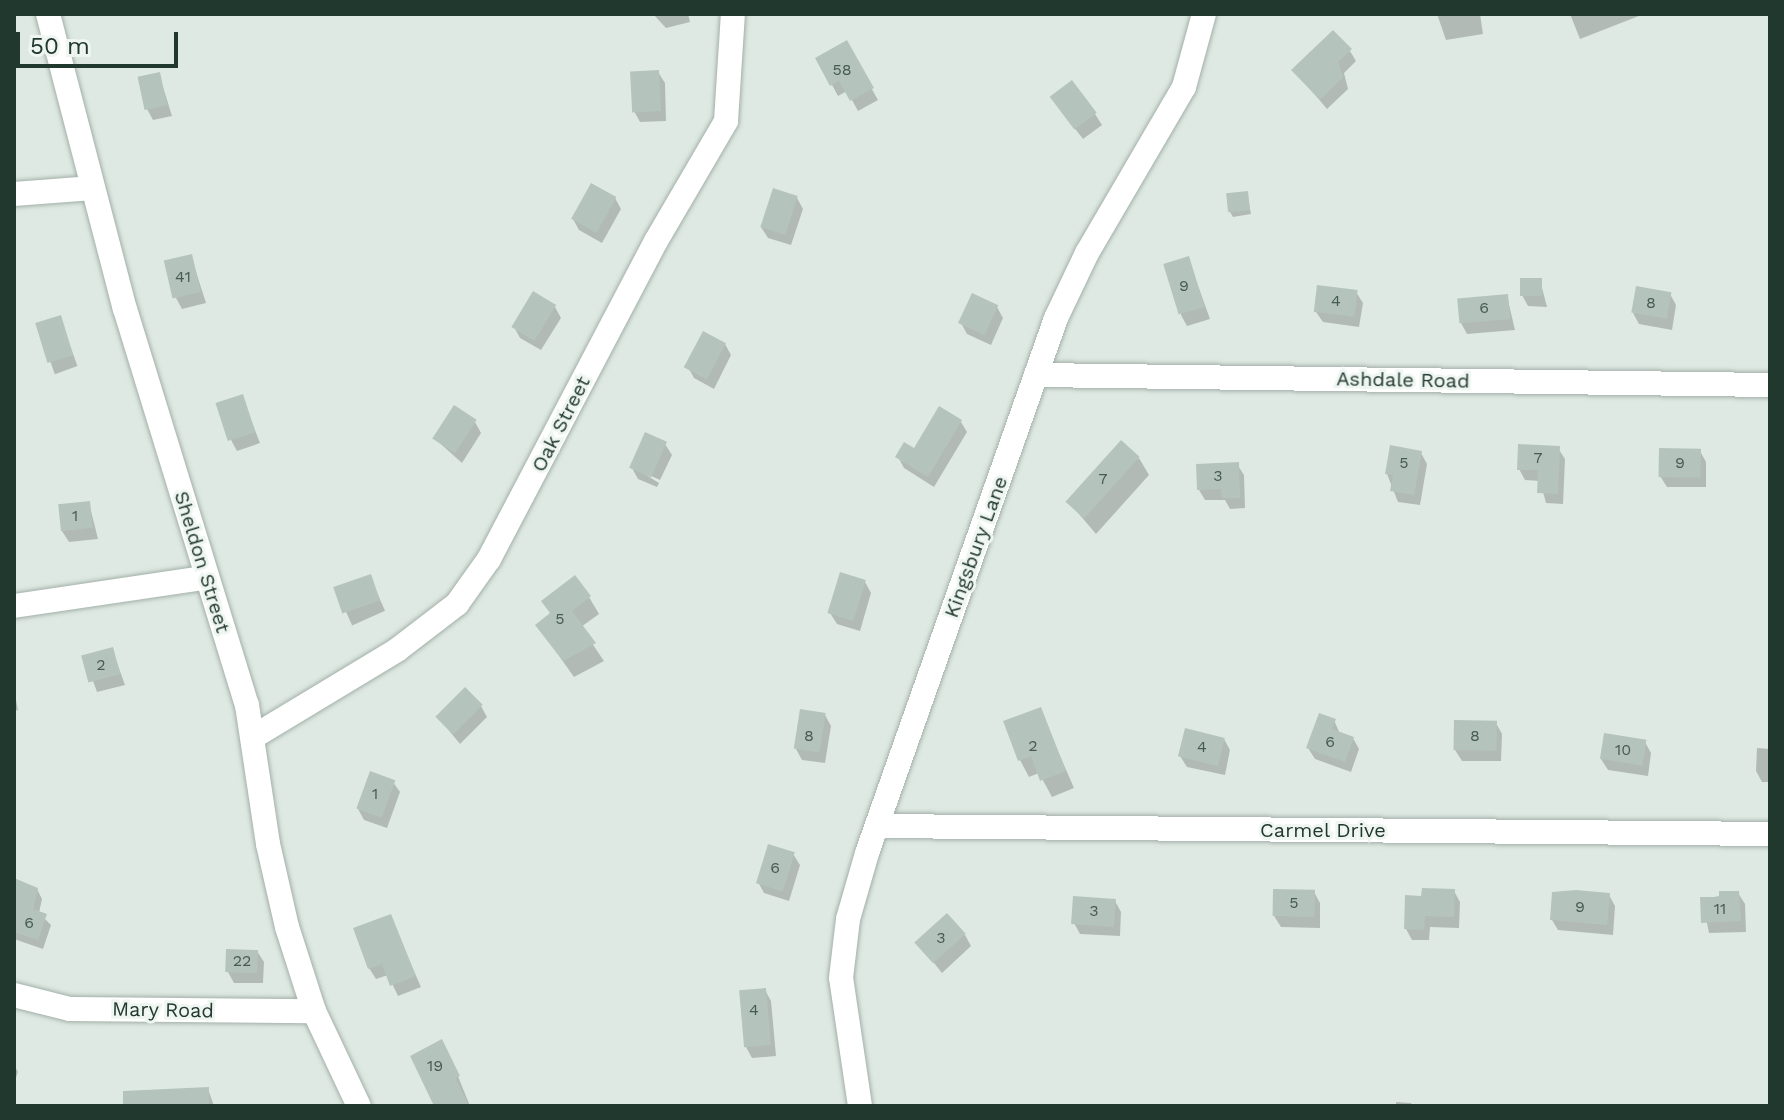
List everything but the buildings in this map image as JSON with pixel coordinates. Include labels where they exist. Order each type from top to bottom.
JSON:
[{"type":"street","name":"Sheldon Street","points":[[48,14],[93,188],[204,578],[247,705],[274,872],[314,1011],[359,1106]]},
{"type":"street","name":"Oak Street","points":[[253,737],[397,650],[457,604],[489,559],[656,241],[726,121],[733,14]]},
{"type":"street","name":"Kingsbury Lane","points":[[860,1106],[841,978],[848,919],[877,826],[1036,375],[1087,253],[1184,87],[1204,14]]},
{"type":"street","points":[[14,194],[93,188]]},
{"type":"street","name":"Ashdale Road","points":[[1036,375],[1770,385]]},
{"type":"street","points":[[14,606],[204,578]]},
{"type":"street","name":"Carmel Drive","points":[[877,826],[1770,834]]},
{"type":"street","name":"Mary Road","points":[[14,995],[70,1009],[314,1011]]}]
